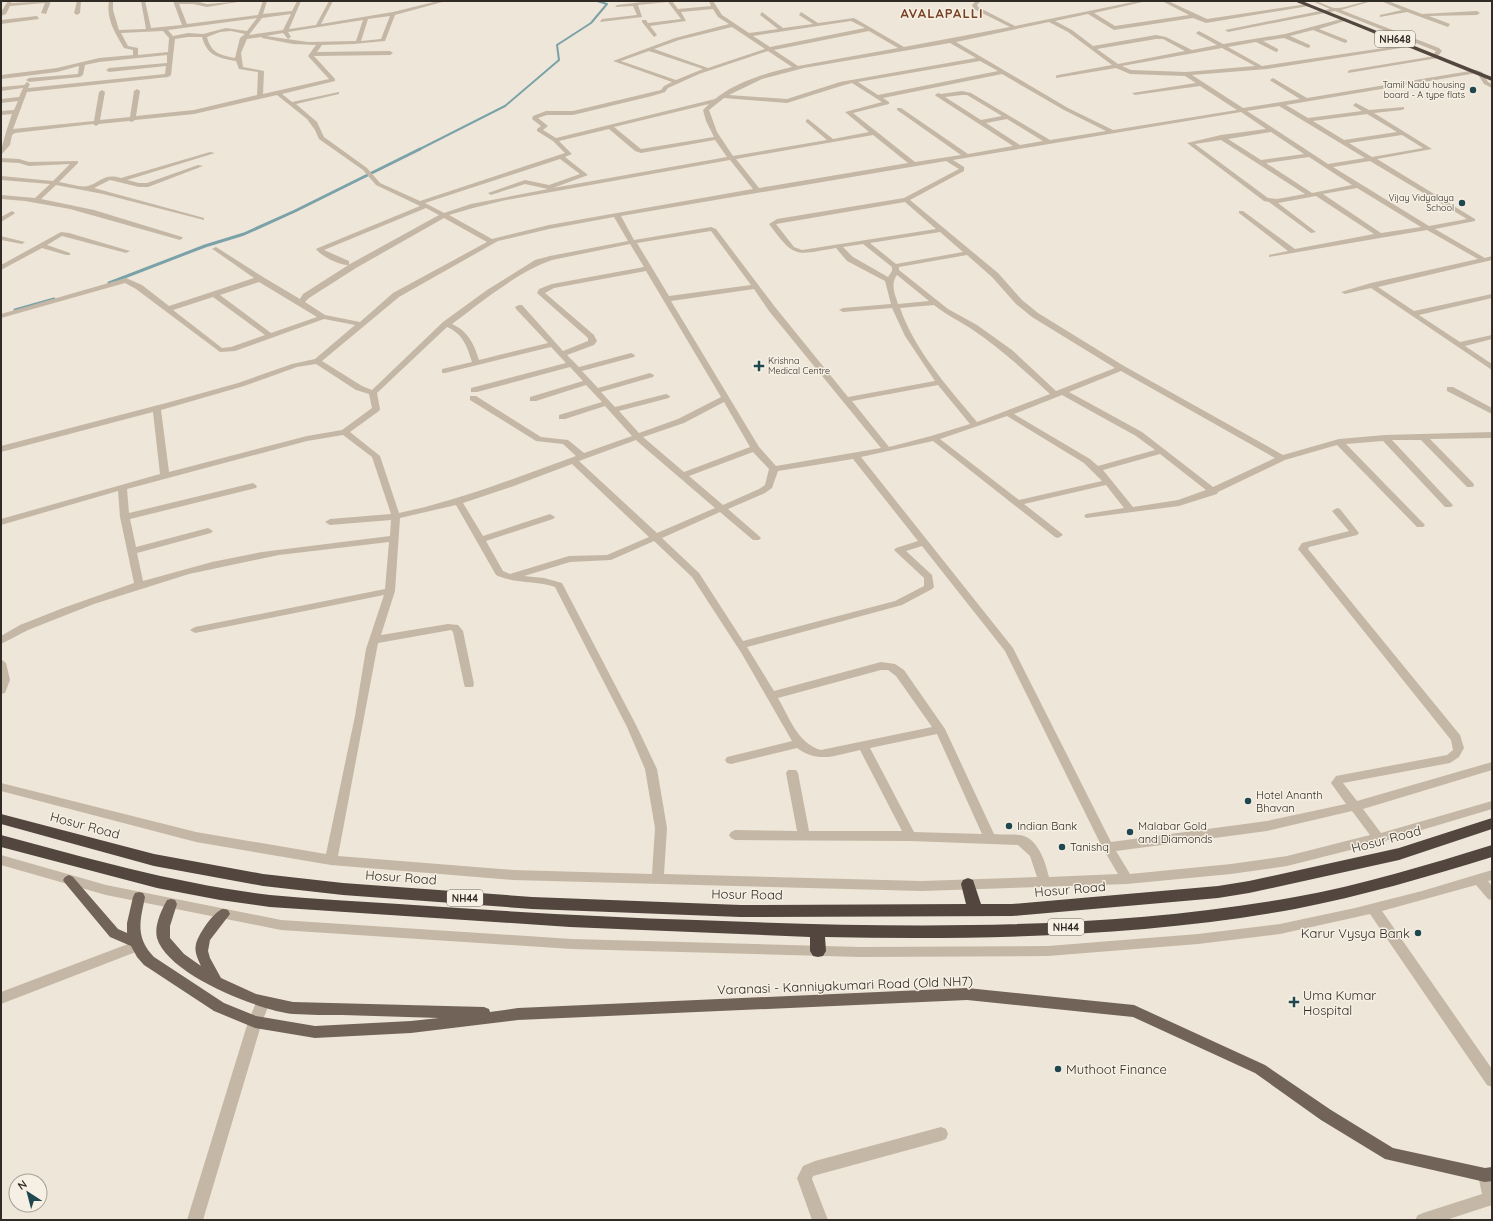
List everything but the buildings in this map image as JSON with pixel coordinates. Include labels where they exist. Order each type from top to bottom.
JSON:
[{"type":"highway","name":"NH648","points":[[1297,1],[1439,56],[1492,79]]},
{"type":"highway","name":"Hosur Road","points":[[1,819],[154,860],[263,880],[343,889],[532,902],[741,911],[1012,910],[1249,887],[1399,854],[1492,823]]},
{"type":"highway","name":"NH44","points":[[1,841],[198,890],[254,899],[525,919],[760,930],[817,931],[1023,930],[1130,924],[1222,913],[1342,894],[1407,878],[1492,851]]},
{"type":"highway","points":[[968,884],[975,910]]},
{"type":"highway","points":[[817,931],[818,951]]},
{"type":"main road","points":[[69,880],[114,933],[135,944]]},
{"type":"main road","points":[[135,944],[133,934],[139,897]]},
{"type":"main road","name":"Varanasi - Kanniyakumari Road (Old NH7)","points":[[171,904],[163,928],[164,940],[189,965],[218,984],[263,1002],[293,1008],[518,1014],[967,994],[1134,1011],[1260,1069],[1326,1115],[1390,1154],[1489,1174]]},
{"type":"main road","points":[[218,984],[203,961],[201,951],[202,941],[205,936],[224,914]]},
{"type":"main road","name":"Varanasi - Kanniyakumari Road (Old NH7)","points":[[135,944],[149,961],[219,1007],[255,1022],[315,1032],[411,1028],[518,1014]]},
{"type":"street","points":[[1,14],[4,13],[9,3],[48,1],[44,13]]},
{"type":"street","points":[[77,13],[79,1]]},
{"type":"street","points":[[111,1],[110,10],[116,31],[126,46],[136,49],[135,57]]},
{"type":"street","points":[[143,1],[149,30]]},
{"type":"street","points":[[118,32],[186,26],[213,11],[242,1]]},
{"type":"street","points":[[260,96],[261,71],[241,68],[239,60],[245,36],[260,16],[265,1]]},
{"type":"street","points":[[285,32],[299,1]]},
{"type":"street","points":[[317,27],[331,1]]},
{"type":"street","points":[[172,38],[188,35],[204,36],[213,32],[236,30],[245,36],[259,36],[393,14],[444,1]]},
{"type":"street","points":[[617,6],[666,1]]},
{"type":"street","points":[[647,25],[684,20],[670,1]]},
{"type":"street","points":[[711,1],[720,16],[796,67]]},
{"type":"street","points":[[979,1],[974,5],[976,8],[1015,28]]},
{"type":"street","points":[[757,190],[733,159],[708,122],[706,110],[722,96],[751,82],[796,67],[904,49],[1145,1]]},
{"type":"street","points":[[1164,1],[1206,21],[1307,5]]},
{"type":"street","points":[[1195,1],[1230,1]]},
{"type":"street","points":[[1314,1],[1439,51],[1439,56],[1350,72]]},
{"type":"street","points":[[1228,30],[1325,12],[1359,2],[1370,1]]},
{"type":"street","points":[[1383,1],[1448,25]]},
{"type":"street","points":[[186,26],[175,2],[193,2],[213,11],[260,16],[293,12]]},
{"type":"street","points":[[1178,8],[1210,2]]},
{"type":"street","points":[[635,4],[640,16],[654,35]]},
{"type":"street","points":[[677,10],[715,7]]},
{"type":"street","points":[[1382,16],[1408,10]]},
{"type":"street","points":[[1090,13],[1114,28],[1194,16]]},
{"type":"street","points":[[1421,15],[1436,13],[1477,13]]},
{"type":"street","points":[[259,36],[293,43],[320,44],[385,39],[393,14]]},
{"type":"street","points":[[762,14],[782,30]]},
{"type":"street","points":[[801,14],[817,24]]},
{"type":"street","points":[[602,20],[640,16]]},
{"type":"street","points":[[1,22],[37,18]]},
{"type":"street","points":[[358,42],[366,19]]},
{"type":"street","points":[[749,35],[852,19],[904,49]]},
{"type":"street","points":[[1049,20],[1070,31],[1117,66],[1133,73],[1186,74],[1260,68],[1411,46]]},
{"type":"street","points":[[1058,77],[1190,51],[1285,36],[1345,20]]},
{"type":"street","points":[[676,82],[616,61],[677,39],[733,25]]},
{"type":"street","points":[[1,77],[27,83],[163,77],[168,75],[172,38],[164,29]]},
{"type":"street","points":[[1315,29],[1345,41]]},
{"type":"street","points":[[602,182],[554,140],[539,130],[545,126],[534,118],[546,113],[573,113],[617,104],[663,91],[666,87],[676,82],[707,69],[769,49],[870,30]]},
{"type":"street","points":[[285,32],[293,43]]},
{"type":"street","points":[[1199,33],[1260,68]]},
{"type":"street","points":[[204,36],[207,48],[224,58],[239,60]]},
{"type":"street","points":[[1285,36],[1308,46]]},
{"type":"street","points":[[1092,48],[1156,37],[1164,38],[1190,51]]},
{"type":"street","points":[[951,40],[1066,109],[1113,132]]},
{"type":"street","points":[[1256,40],[1276,50]]},
{"type":"street","points":[[312,54],[320,44]]},
{"type":"street","points":[[649,50],[707,69]]},
{"type":"street","points":[[1,153],[27,83],[57,70],[83,63],[170,53]]},
{"type":"street","points":[[312,54],[390,53]]},
{"type":"street","points":[[146,67],[156,54]]},
{"type":"street","points":[[10,132],[96,124],[194,112],[333,80],[311,56],[312,54]]},
{"type":"street","points":[[722,96],[787,101],[840,84],[980,58]]},
{"type":"street","points":[[1,89],[27,83],[80,75],[83,63]]},
{"type":"street","points":[[109,70],[169,64]]},
{"type":"street","points":[[878,97],[1004,72]]},
{"type":"street","points":[[317,361],[396,295],[492,242],[549,227],[913,164],[1478,73],[1486,83],[1492,86]]},
{"type":"street","points":[[1186,74],[1358,186],[1428,228],[1488,259]]},
{"type":"street","points":[[1273,80],[1306,100]]},
{"type":"street","points":[[854,82],[887,103],[848,112],[913,164]]},
{"type":"street","points":[[1135,93],[1200,84]]},
{"type":"street","points":[[927,88],[1019,147]]},
{"type":"street","points":[[132,120],[137,91]]},
{"type":"street","points":[[96,124],[102,92]]},
{"type":"street","points":[[278,93],[290,104],[312,118],[319,127],[321,138],[365,169],[378,184],[444,215],[492,242]]},
{"type":"street","points":[[290,104],[337,93]]},
{"type":"street","points":[[941,96],[962,93],[969,94],[1049,142]]},
{"type":"street","points":[[1,101],[21,99]]},
{"type":"street","points":[[554,140],[715,101]]},
{"type":"street","points":[[1271,256],[1380,235],[1473,220],[1280,104]]},
{"type":"street","points":[[1326,166],[1429,149],[1356,105]]},
{"type":"street","points":[[1307,120],[1402,108]]},
{"type":"street","points":[[898,109],[967,156]]},
{"type":"street","points":[[1,113],[16,112]]},
{"type":"street","points":[[981,122],[1008,117]]},
{"type":"street","points":[[808,121],[832,141]]},
{"type":"street","points":[[609,126],[637,150],[641,151],[718,138]]},
{"type":"street","points":[[1271,130],[1190,143],[1266,200],[1271,201],[1313,232]]},
{"type":"street","points":[[301,303],[306,296],[353,266],[444,215],[471,206],[497,200],[875,133]]},
{"type":"street","points":[[1343,142],[1404,133]]},
{"type":"street","points":[[1221,138],[1380,235]]},
{"type":"street","points":[[119,180],[212,153]]},
{"type":"street","points":[[346,263],[320,250],[323,247],[422,204],[473,185],[569,154]]},
{"type":"street","points":[[1260,162],[1309,155]]},
{"type":"street","points":[[491,193],[524,182],[548,187],[585,175],[561,157]]},
{"type":"street","points":[[940,230],[801,252],[795,251],[772,224],[777,221],[906,200],[962,170],[962,168],[946,159]]},
{"type":"street","points":[[1,160],[19,160],[29,164],[76,162],[37,200]]},
{"type":"street","points":[[89,188],[107,179],[113,178],[143,186],[200,166]]},
{"type":"street","points":[[1,178],[56,182],[89,188],[202,219]]},
{"type":"street","points":[[436,212],[496,196],[473,185]]},
{"type":"street","points":[[1271,201],[1358,186]]},
{"type":"street","points":[[1,197],[37,200],[74,206],[180,238]]},
{"type":"street","points":[[906,200],[1002,281],[1019,302],[1028,310],[1121,368],[1282,458]]},
{"type":"street","points":[[1241,212],[1293,251]]},
{"type":"street","points":[[1,220],[12,213]]},
{"type":"street","points":[[617,216],[755,448],[774,469]]},
{"type":"street","points":[[373,393],[446,324],[490,292],[538,262],[550,258],[706,229],[714,230],[756,287],[886,449]]},
{"type":"street","points":[[1,268],[57,236],[67,234],[126,251]]},
{"type":"street","points":[[1,238],[22,242]]},
{"type":"street","points":[[864,242],[935,303],[974,327],[1009,352],[1058,393],[1139,434],[1214,492]]},
{"type":"street","points":[[40,245],[68,254]]},
{"type":"street","points":[[838,246],[850,259],[889,280]]},
{"type":"street","points":[[216,249],[260,279],[323,317],[360,324]]},
{"type":"street","points":[[969,253],[896,269],[889,280],[894,307],[910,338],[940,382],[974,424]]},
{"type":"street","points":[[1345,292],[1488,259]]},
{"type":"street","points":[[561,354],[591,343],[593,341],[592,336],[541,293],[542,291],[552,286],[648,268]]},
{"type":"street","points":[[168,309],[260,279]]},
{"type":"street","points":[[1,316],[126,280],[139,287],[220,350],[232,349],[323,317]]},
{"type":"street","points":[[1371,286],[1492,368]]},
{"type":"street","points":[[666,299],[756,287]]},
{"type":"street","points":[[214,294],[270,336]]},
{"type":"street","points":[[1413,314],[1492,296]]},
{"type":"street","points":[[843,310],[935,303]]},
{"type":"street","points":[[519,307],[637,435],[756,538]]},
{"type":"street","points":[[446,324],[456,328],[466,336],[476,363]]},
{"type":"street","points":[[1459,345],[1492,337]]},
{"type":"street","points":[[445,371],[553,344]]},
{"type":"street","points":[[577,370],[631,355]]},
{"type":"street","points":[[1,448],[157,408],[258,380],[301,362],[317,361],[359,388],[373,393]]},
{"type":"street","points":[[571,364],[474,394],[540,439],[565,442],[578,458],[696,575],[799,743],[809,751],[821,754],[940,729]]},
{"type":"street","points":[[774,469],[856,456],[934,438],[1007,413],[1121,368]]},
{"type":"street","points":[[596,391],[650,375]]},
{"type":"street","points":[[533,399],[588,382]]},
{"type":"street","points":[[846,400],[940,382]]},
{"type":"street","points":[[1450,389],[1492,411]]},
{"type":"street","points":[[1,522],[164,476],[307,439],[345,432],[376,409],[373,393]]},
{"type":"street","points":[[614,410],[666,396]]},
{"type":"street","points":[[330,522],[396,516],[458,501],[518,482],[637,435],[681,421],[726,398]]},
{"type":"street","points":[[562,417],[607,403]]},
{"type":"street","points":[[157,408],[164,476]]},
{"type":"street","points":[[1007,413],[1087,461],[1109,482],[1130,509]]},
{"type":"street","points":[[331,860],[360,716],[373,640],[390,591],[396,516],[376,456],[345,432]]},
{"type":"street","points":[[1089,516],[1179,503],[1214,492],[1282,458],[1339,442],[1385,438],[1492,435]]},
{"type":"street","points":[[1423,437],[1470,485]]},
{"type":"street","points":[[934,438],[1058,535]]},
{"type":"street","points":[[1385,438],[1448,505]]},
{"type":"street","points":[[1339,442],[1420,525]]},
{"type":"street","points":[[683,475],[755,448]]},
{"type":"street","points":[[1096,469],[1162,451]]},
{"type":"street","points":[[856,456],[1009,650],[1108,847],[1127,880]]},
{"type":"street","points":[[508,578],[569,560],[608,558],[721,508],[762,492],[769,486],[774,469]]},
{"type":"street","points":[[1018,504],[1109,482]]},
{"type":"street","points":[[126,517],[253,486]]},
{"type":"street","points":[[122,487],[138,586]]},
{"type":"street","points":[[458,501],[499,573],[508,578],[551,581],[559,585],[632,727],[651,769],[661,828],[658,879]]},
{"type":"street","points":[[1337,511],[1354,533],[1305,545],[1304,549],[1456,738],[1460,746],[1458,752],[1450,759],[1340,779],[1337,782],[1378,838]]},
{"type":"street","points":[[480,540],[550,517]]},
{"type":"street","points":[[132,551],[208,531]]},
{"type":"street","points":[[1,641],[45,619],[138,586],[262,555],[394,538]]},
{"type":"street","points":[[740,645],[898,603],[928,587],[929,577],[899,550],[924,542]]},
{"type":"street","points":[[195,630],[390,591]]},
{"type":"street","points":[[373,640],[448,626],[454,627],[458,631],[469,684]]},
{"type":"street","points":[[1,663],[5,678],[5,683],[1,690]]},
{"type":"street","points":[[771,696],[881,666],[891,667],[900,673],[940,729],[991,840]]},
{"type":"street","points":[[731,760],[799,743]]},
{"type":"street","points":[[863,745],[910,836]]},
{"type":"street","points":[[1108,847],[1266,826],[1354,806],[1492,766]]},
{"type":"street","points":[[792,773],[804,835]]},
{"type":"street","points":[[1,787],[196,837],[331,860],[512,875],[922,886],[1127,880],[1231,869],[1287,861],[1378,838],[1492,804]]},
{"type":"street","points":[[735,835],[910,836],[1020,840],[1029,844],[1034,850],[1044,882]]},
{"type":"street","points":[[1,860],[69,880],[139,897],[281,925],[395,934],[572,944],[818,951],[1048,951],[1198,939],[1280,929],[1373,909],[1422,896],[1492,874]]},
{"type":"street","points":[[1479,879],[1492,895]]},
{"type":"street","points":[[1373,909],[1492,1081]]},
{"type":"street","points":[[1,998],[135,944]]},
{"type":"street","points":[[195,1220],[255,1022],[263,1002]]},
{"type":"street","points":[[820,1220],[804,1178],[808,1172],[815,1168],[941,1134]]},
{"type":"street","points":[[1423,1220],[1440,1218],[1491,1200],[1489,1174]]},
{"type":"waterway","points":[[419,150],[505,106],[559,60],[557,45],[591,23],[607,4],[597,1]]},
{"type":"waterway","points":[[109,283],[205,246],[244,234],[295,211],[419,150]]},
{"type":"waterway","points":[[15,310],[54,299]]},
{"type":"place","name":"Tamil Nadu housing board - A type flats","points":[[1473,90]]},
{"type":"place","name":"Vijay Vidyalaya School","points":[[1462,203]]},
{"type":"place","name":"Krishna Medical Centre","points":[[759,366]]},
{"type":"place","name":"Hotel Ananth Bhavan","points":[[1248,801]]},
{"type":"place","name":"Indian Bank","points":[[1009,826]]},
{"type":"place","name":"Malabar Gold and Diamonds","points":[[1130,832]]},
{"type":"place","name":"Tanishq","points":[[1062,847]]},
{"type":"place","name":"Karur Vysya Bank","points":[[1418,933]]},
{"type":"place","name":"Uma Kumar Hospital","points":[[1294,1002]]},
{"type":"place","name":"Muthoot Finance","points":[[1058,1069]]},
{"type":"district","name":"AVALAPALLI","points":[[942,13]]}]
